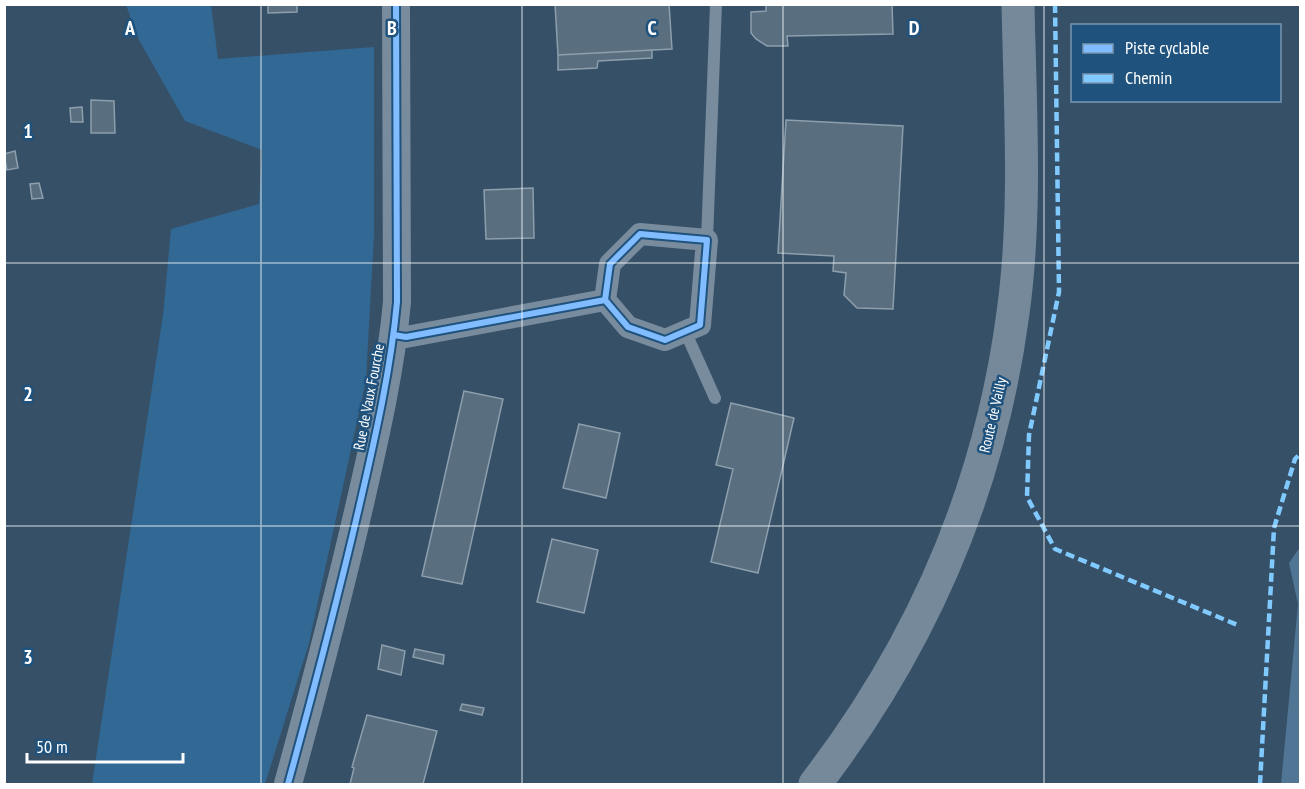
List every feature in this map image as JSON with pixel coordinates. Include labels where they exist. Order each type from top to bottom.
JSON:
[{"type":"main road","name":"Route de Vailly","points":[[815,784],[858,727],[936,589],[962,523],[989,435],[1008,350],[1018,258],[1018,4]]},
{"type":"street","name":"Rue de Vaux Fourche","points":[[288,784],[333,622],[370,459],[394,335],[397,302],[396,4]]},
{"type":"street","points":[[640,234],[707,240],[700,325],[665,340],[628,327],[605,300],[610,264],[640,234]]},
{"type":"street","points":[[394,335],[406,337],[605,300]]},
{"type":"lane","points":[[707,240],[717,4]]},
{"type":"lane","points":[[685,331],[715,398]]},
{"type":"shaded area","points":[[126,5],[211,5],[218,59],[374,47],[374,235],[366,380],[309,643],[265,784],[92,784],[163,315],[171,229],[259,204],[262,150],[185,121],[139,40]]},
{"type":"shaded area","points":[[1300,547],[1300,784],[1281,784],[1298,604],[1289,563]]},
{"type":"building","points":[[268,4],[297,4],[297,12],[268,13]]},
{"type":"building","points":[[555,4],[669,4],[672,49],[558,55]]},
{"type":"building","points":[[766,4],[892,4],[893,34],[787,36],[788,46],[767,46],[751,33],[751,12],[766,11]]},
{"type":"building","points":[[652,50],[652,58],[598,61],[597,68],[558,70],[558,55]]},
{"type":"building","points":[[91,100],[114,101],[115,133],[91,133]]},
{"type":"building","points":[[82,107],[83,122],[71,122],[70,108]]},
{"type":"building","points":[[786,120],[903,126],[893,309],[857,308],[844,295],[846,273],[833,271],[834,256],[778,253]]},
{"type":"building","points":[[15,151],[18,168],[7,170],[4,154]]},
{"type":"building","points":[[39,183],[43,198],[32,199],[30,184]]},
{"type":"building","points":[[533,188],[534,238],[486,239],[484,190]]},
{"type":"building","points":[[464,391],[503,399],[462,584],[422,576]]},
{"type":"building","points":[[731,403],[794,418],[758,573],[711,562],[733,469],[716,465]]},
{"type":"building","points":[[579,424],[620,433],[606,498],[563,488]]},
{"type":"building","points":[[552,539],[598,550],[584,613],[537,602]]},
{"type":"building","points":[[382,645],[405,651],[401,675],[378,669]]},
{"type":"building","points":[[415,649],[444,655],[443,664],[413,657]]},
{"type":"building","points":[[462,704],[484,708],[482,715],[460,710]]},
{"type":"building","points":[[367,715],[437,731],[423,784],[350,784],[354,768],[352,767]]},
{"type":"marked path","points":[[1055,4],[1059,292],[1029,435],[1027,497],[1055,549],[1240,626]]},
{"type":"marked path","points":[[1260,784],[1274,528],[1295,459],[1300,454]]},
{"type":"cycle path","points":[[288,784],[353,535],[391,351],[397,302],[396,4]]},
{"type":"cycle path","points":[[394,335],[406,337],[605,300],[628,327],[665,340],[700,325],[707,240],[640,234],[610,264],[605,300]]}]
